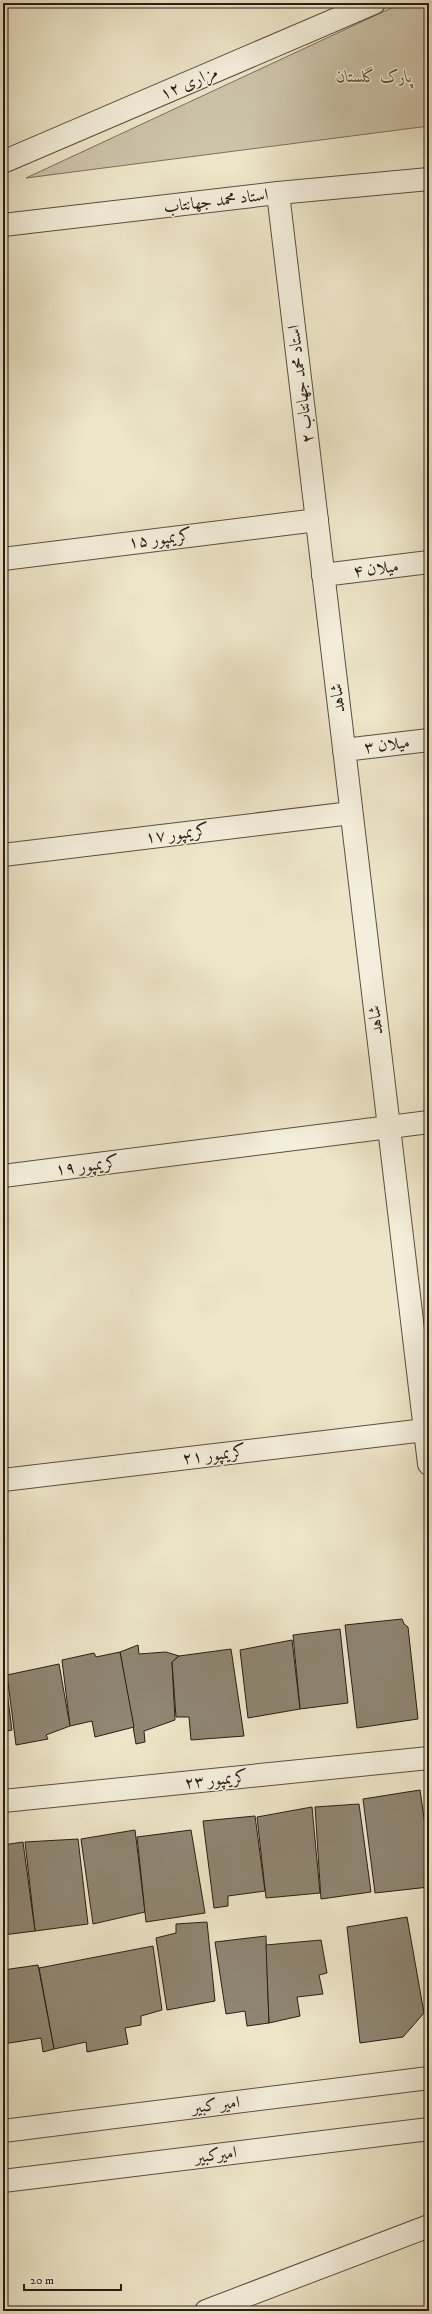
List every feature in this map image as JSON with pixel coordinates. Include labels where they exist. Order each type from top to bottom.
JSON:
[{"type":"street","name":"مزاری ۱۲","points":[[3,162],[374,3]]},
{"type":"street","name":"استاد محمد جهانتاب","points":[[3,226],[278,194],[429,179]]},
{"type":"street","name":"استاد محمد جهانتاب ۲","points":[[278,194],[323,575]]},
{"type":"street","name":"کریمپور ۱۵","points":[[3,559],[317,520]]},
{"type":"street","name":"میلان ۴","points":[[323,575],[429,562]]},
{"type":"street","name":"شاهد","points":[[323,575],[429,1464]]},
{"type":"street","name":"میلان ۳","points":[[344,750],[429,740]]},
{"type":"street","name":"کریمپور ۱۷","points":[[3,855],[352,814]]},
{"type":"street","name":"کریمپور ۱۹","points":[[3,1176],[429,1122]]},
{"type":"street","name":"کریمپور ۲۱","points":[[3,1480],[425,1430]]},
{"type":"street","name":"کریمپور ۲۳","points":[[3,1802],[429,1758]]},
{"type":"street","name":"امیر کبیر","points":[[3,2131],[429,2078]]},
{"type":"street","name":"امیرکبیر","points":[[3,2181],[429,2129]]},
{"type":"street","points":[[206,2311],[429,2226]]},
{"type":"green space","name":"پارک گلستان","points":[[402,3],[429,3],[429,126],[26,178]]},
{"type":"building","points":[[402,1619],[404,1624],[408,1627],[418,1719],[357,1728],[345,1625]]},
{"type":"building","points":[[340,1629],[348,1703],[300,1709],[293,1635]]},
{"type":"building","points":[[292,1640],[300,1709],[248,1718],[240,1650]]},
{"type":"building","points":[[138,1645],[139,1654],[166,1652],[179,1656],[172,1662],[175,1720],[144,1731],[145,1742],[136,1744],[120,1652]]},
{"type":"building","points":[[231,1649],[244,1736],[191,1740],[189,1717],[176,1717],[172,1662],[179,1656]]},
{"type":"building","points":[[120,1652],[134,1727],[95,1737],[92,1721],[70,1726],[62,1660],[94,1653],[96,1657]]},
{"type":"building","points":[[3,1662],[12,1730],[3,1732]]},
{"type":"building","points":[[59,1664],[70,1726],[46,1735],[48,1739],[16,1745],[7,1675]]},
{"type":"building","points":[[420,1790],[429,1853],[429,1887],[375,1893],[363,1799]]},
{"type":"building","points":[[359,1804],[371,1892],[321,1899],[315,1807]]},
{"type":"building","points":[[312,1807],[320,1893],[266,1898],[257,1817]]},
{"type":"building","points":[[255,1816],[265,1891],[228,1896],[228,1906],[214,1908],[203,1821]]},
{"type":"building","points":[[135,1830],[145,1912],[93,1924],[81,1839]]},
{"type":"building","points":[[191,1830],[205,1913],[146,1922],[137,1837]]},
{"type":"building","points":[[78,1839],[88,1924],[35,1931],[25,1842]]},
{"type":"building","points":[[23,1842],[35,1931],[3,1935],[3,1845]]},
{"type":"building","points":[[407,1917],[424,2013],[403,2037],[360,2043],[347,1927]]},
{"type":"building","points":[[207,1922],[215,2001],[167,2010],[156,1938],[176,1933],[176,1924]]},
{"type":"building","points":[[266,1936],[269,2023],[247,2026],[245,2011],[226,2014],[215,1942]]},
{"type":"building","points":[[321,1940],[327,1973],[319,1975],[323,1994],[297,1997],[300,2016],[269,2023],[266,1945]]},
{"type":"building","points":[[153,1946],[162,2010],[141,2016],[141,2025],[125,2028],[128,2044],[87,2052],[86,2042],[54,2049],[39,1968]]},
{"type":"building","points":[[38,1965],[54,2049],[43,2052],[41,2038],[3,2044],[3,1970]]}]
